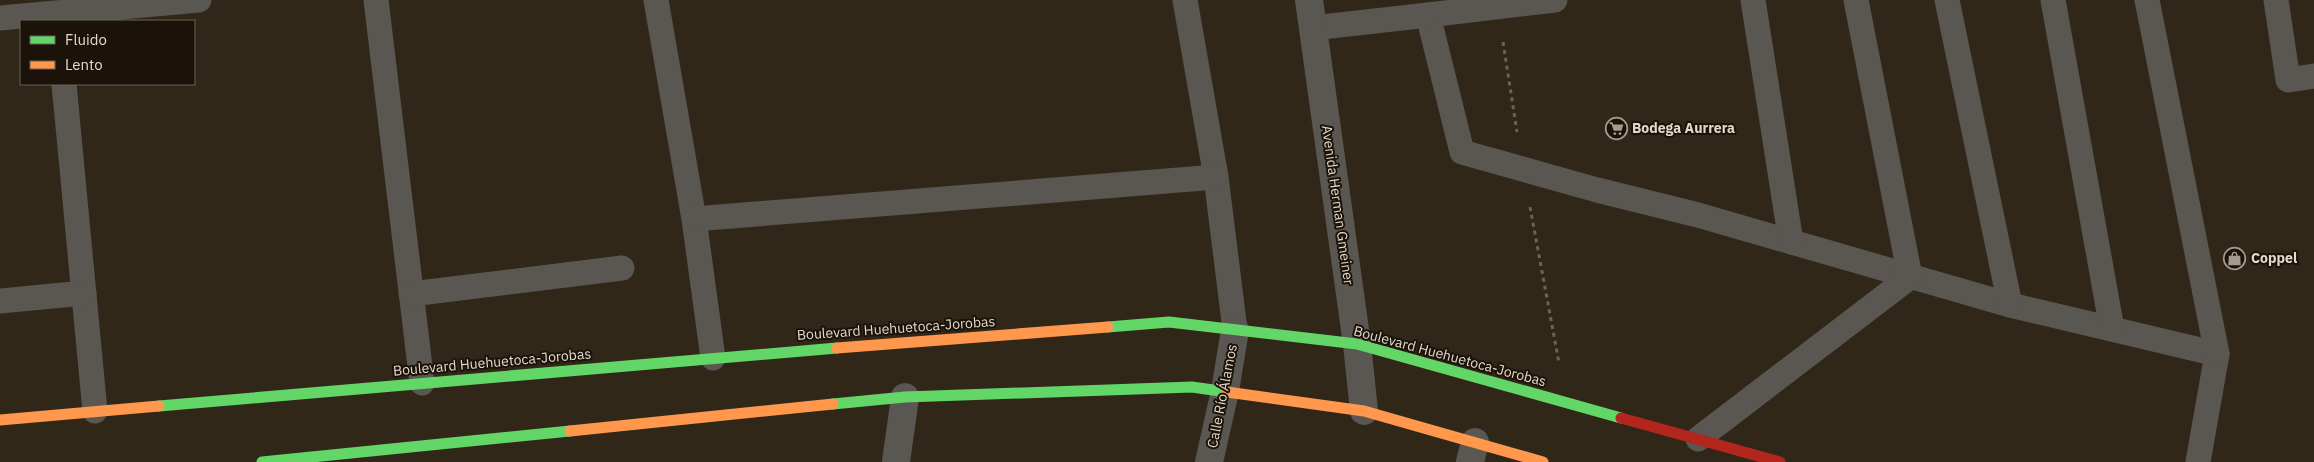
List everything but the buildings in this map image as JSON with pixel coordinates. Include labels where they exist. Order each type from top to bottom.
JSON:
[{"type":"main road","name":"Boulevard Huehuetoca-Jorobas","points":[[0,420],[713,358],[1169,322],[1357,344],[1780,462]]},
{"type":"main road","points":[[262,462],[905,398],[1192,387],[1364,411],[1472,452],[1543,462]]},
{"type":"street","name":"Avenida Herman Gmeiner","points":[[1309,0],[1357,344],[1364,411]]},
{"type":"street","name":"Calle Río Álamos","points":[[1209,462],[1225,392],[1235,330]]},
{"type":"street","points":[[896,462],[905,398]]},
{"type":"lane","points":[[0,18],[57,17],[154,2],[199,0]]},
{"type":"lane","points":[[376,0],[422,383]]},
{"type":"lane","points":[[656,0],[694,219],[713,358]]},
{"type":"lane","points":[[1185,0],[1216,178],[1235,330]]},
{"type":"lane","points":[[1313,28],[1555,0]]},
{"type":"lane","points":[[1753,0],[1790,242]]},
{"type":"lane","points":[[1856,0],[1910,277]]},
{"type":"lane","points":[[1947,0],[2010,304]]},
{"type":"lane","points":[[2053,0],[2112,330]]},
{"type":"lane","points":[[2148,0],[2217,354],[2198,462]]},
{"type":"lane","points":[[2276,0],[2288,80],[2314,76]]},
{"type":"lane","points":[[1428,15],[1462,152],[2010,304],[2217,354]]},
{"type":"lane","points":[[64,85],[95,411]]},
{"type":"lane","points":[[694,219],[1216,178]]},
{"type":"lane","points":[[411,294],[622,268]]},
{"type":"lane","points":[[1698,439],[1910,277]]},
{"type":"lane","points":[[0,301],[84,293]]},
{"type":"traffic: fast","points":[[1108,327],[1169,322],[1357,344],[1621,418]]},
{"type":"traffic: fast","points":[[159,406],[837,348]]},
{"type":"traffic: fast","points":[[833,404],[905,397],[1192,387],[1227,392]]},
{"type":"traffic: fast","points":[[262,462],[570,431]]},
{"type":"traffic: slow","points":[[837,348],[1108,327]]},
{"type":"traffic: slow","points":[[1227,392],[1364,411],[1543,462]]},
{"type":"traffic: slow","points":[[570,431],[833,404]]},
{"type":"traffic: slow","points":[[0,420],[159,406]]},
{"type":"traffic: jam","points":[[1621,418],[1780,462]]},
{"type":"place","name":"Bodega Aurrera","points":[[1616,128]]},
{"type":"place","name":"Coppel","points":[[2235,258]]}]
